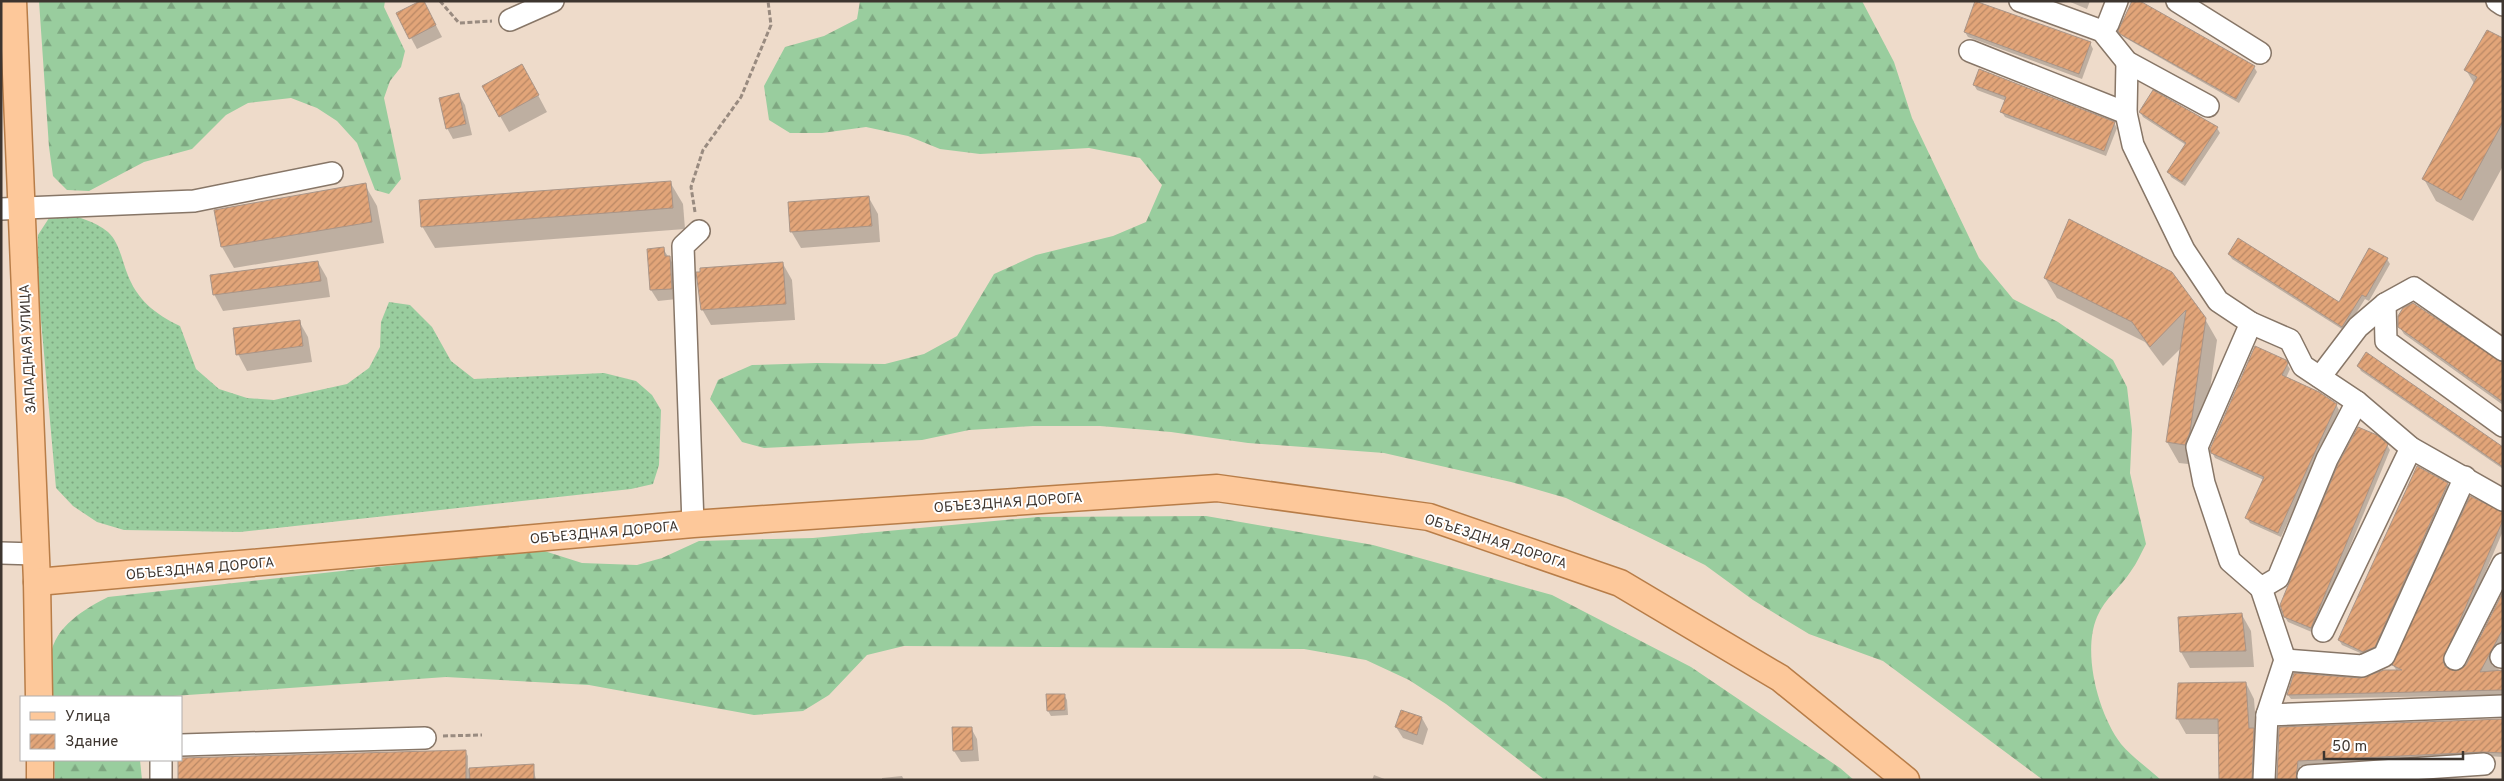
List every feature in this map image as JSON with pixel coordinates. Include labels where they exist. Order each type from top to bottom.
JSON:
[{"type":"main road","name":"ЗАПАДНАЯ УЛИЦА","points":[[13,1],[11,208],[36,554],[39,696]]},
{"type":"main road","name":"ОБЪЕЗДНАЯ ДОРОГА","points":[[37,582],[693,524],[1217,488],[1430,517],[1620,583],[1780,678],[1906,780]]},
{"type":"main road","points":[[40,761],[40,780]]},
{"type":"street","points":[[510,20],[553,1]]},
{"type":"street","points":[[2020,1],[2102,31],[2127,62],[2208,106]]},
{"type":"street","points":[[2102,31],[2108,24],[2117,1]]},
{"type":"street","points":[[2177,1],[2260,53]]},
{"type":"street","points":[[2497,1],[2503,5]]},
{"type":"street","points":[[1970,52],[2126,113]]},
{"type":"street","points":[[2127,62],[2126,113],[2133,145],[2184,250],[2218,301],[2251,323],[2290,340],[2303,366],[2357,402],[2411,448],[2503,500]]},
{"type":"street","points":[[11,208],[194,201],[332,173]]},
{"type":"street","points":[[693,524],[683,246],[698,231]]},
{"type":"street","points":[[2320,377],[2358,327],[2385,304],[2414,288],[2503,350]]},
{"type":"street","points":[[2385,304],[2386,341],[2503,426]]},
{"type":"street","points":[[2251,323],[2197,447],[2204,483],[2230,561],[2261,588],[2285,660],[2268,715],[2264,780]]},
{"type":"street","points":[[2261,588],[2278,578],[2327,459],[2357,402]]},
{"type":"street","points":[[2324,631],[2411,448]]},
{"type":"street","points":[[2285,660],[2362,666],[2384,656],[2465,477]]},
{"type":"street","points":[[1,553],[36,554]]},
{"type":"street","points":[[2455,658],[2503,564]]},
{"type":"street","points":[[2268,715],[2503,706]]},
{"type":"street","points":[[182,745],[425,738]]},
{"type":"street","points":[[161,761],[161,780]]},
{"type":"street","points":[[2308,776],[2434,773],[2484,764]]},
{"type":"path","points":[[440,1],[459,23],[510,20]]},
{"type":"path","points":[[698,231],[690,187],[702,150],[741,97],[745,88],[770,25],[768,1]]},
{"type":"path","points":[[425,738],[482,735]]},
{"type":"green space","points":[[39,1],[385,1],[384,7],[405,51],[401,67],[390,81],[384,98],[401,179],[389,194],[375,190],[357,143],[337,121],[317,108],[291,98],[248,103],[226,115],[192,149],[144,162],[89,191],[67,190],[53,176],[49,147]]},
{"type":"green space","points":[[860,1],[1862,1],[1894,62],[1912,118],[1979,258],[2013,299],[2058,322],[2113,360],[2127,387],[2132,430],[2130,473],[2146,544],[2127,577],[2100,610],[2093,631],[2091,647],[2092,665],[2099,700],[2113,731],[2125,749],[2161,780],[2043,780],[1883,661],[1809,634],[1753,600],[1705,565],[1636,531],[1566,498],[1511,482],[1384,453],[1248,443],[1171,432],[1100,426],[1033,426],[969,430],[922,440],[764,448],[742,442],[710,399],[718,380],[752,365],[817,363],[885,364],[924,354],[957,336],[994,274],[1036,255],[1113,236],[1146,222],[1162,185],[1140,158],[1089,148],[980,154],[940,149],[908,136],[866,127],[822,133],[790,133],[769,120],[764,86],[785,47],[824,36],[857,19]]},
{"type":"green space","points":[[62,213],[92,222],[112,236],[136,291],[155,311],[180,326],[196,369],[219,389],[247,398],[274,400],[347,384],[369,368],[380,347],[381,322],[389,302],[410,305],[432,327],[451,361],[474,379],[604,373],[636,381],[652,395],[661,410],[659,465],[653,484],[631,489],[240,532],[124,530],[97,522],[73,506],[56,488],[37,275],[38,235],[49,218]]},
{"type":"green space","points":[[1206,516],[1373,545],[1552,595],[1691,667],[1840,768],[1854,780],[1545,780],[1446,704],[1409,680],[1366,660],[1304,649],[904,646],[867,655],[829,695],[803,711],[754,715],[589,685],[446,677],[173,696],[52,696],[50,660],[53,645],[58,636],[72,620],[108,597],[538,549],[582,563],[637,565],[662,558],[699,541],[813,538],[1038,517]]},
{"type":"green space","points":[[54,761],[140,761],[142,780],[55,780]]},
{"type":"building","points":[[420,1],[424,1],[436,25],[409,39],[396,13]]},
{"type":"building","points":[[1975,1],[2091,42],[2079,74],[1964,32]]},
{"type":"building","points":[[2132,1],[2140,1],[2255,66],[2236,99],[2120,34],[2118,31]]},
{"type":"building","points":[[2487,30],[2503,38],[2503,122],[2461,200],[2422,179],[2477,77],[2464,70]]},
{"type":"building","points":[[522,64],[539,95],[499,117],[482,86]]},
{"type":"building","points":[[1979,69],[2115,122],[2104,151],[2000,112],[2006,97],[1973,85]]},
{"type":"building","points":[[2153,90],[2218,127],[2182,182],[2167,172],[2186,143],[2139,112]]},
{"type":"building","points":[[459,93],[466,124],[446,129],[439,98]]},
{"type":"building","points":[[671,181],[673,208],[421,227],[419,200]]},
{"type":"building","points":[[366,183],[372,222],[221,247],[214,210]]},
{"type":"building","points":[[869,196],[872,226],[790,232],[788,202]]},
{"type":"building","points":[[2069,219],[2172,272],[2206,318],[2190,432],[2185,445],[2166,442],[2186,310],[2150,347],[2132,322],[2044,278]]},
{"type":"building","points":[[2238,238],[2339,302],[2369,248],[2388,258],[2366,297],[2362,295],[2342,327],[2228,254]]},
{"type":"building","points":[[664,247],[665,256],[670,256],[672,289],[650,290],[647,249]]},
{"type":"building","points":[[318,261],[321,281],[213,295],[210,275]]},
{"type":"building","points":[[783,262],[786,304],[701,310],[696,272],[700,272],[700,268]]},
{"type":"building","points":[[2413,303],[2503,363],[2503,402],[2398,327],[2398,316],[2403,308]]},
{"type":"building","points":[[300,320],[303,346],[236,355],[233,328]]},
{"type":"building","points":[[2255,346],[2286,360],[2288,363],[2282,375],[2319,392],[2337,404],[2278,533],[2245,518],[2264,477],[2211,453],[2210,449]]},
{"type":"building","points":[[2366,352],[2503,447],[2503,467],[2357,366]]},
{"type":"building","points":[[2358,427],[2377,435],[2388,444],[2311,628],[2284,617],[2280,605],[2338,464]]},
{"type":"building","points":[[2417,466],[2448,483],[2375,647],[2363,652],[2338,640]]},
{"type":"building","points":[[2470,496],[2503,512],[2503,520],[2443,660],[2445,666],[2455,671],[2466,665],[2503,592],[2503,629],[2480,672],[2503,670],[2503,690],[2287,695],[2294,673],[2361,678],[2384,670],[2402,670],[2392,665]]},
{"type":"building","points":[[2242,613],[2246,651],[2180,652],[2178,617]]},
{"type":"building","points":[[2246,682],[2249,728],[2254,728],[2252,780],[2219,780],[2218,719],[2176,719],[2178,683]]},
{"type":"building","points":[[1046,694],[1065,694],[1065,710],[1047,711]]},
{"type":"building","points":[[1401,710],[1422,717],[1417,735],[1395,727]]},
{"type":"building","points":[[2503,719],[2503,753],[2483,752],[2298,761],[2296,780],[2277,780],[2279,727]]},
{"type":"building","points":[[952,727],[972,727],[973,750],[953,751]]},
{"type":"building","points":[[466,750],[466,780],[178,780],[178,761],[182,761],[182,758]]},
{"type":"building","points":[[534,764],[534,780],[470,780],[469,768]]}]
